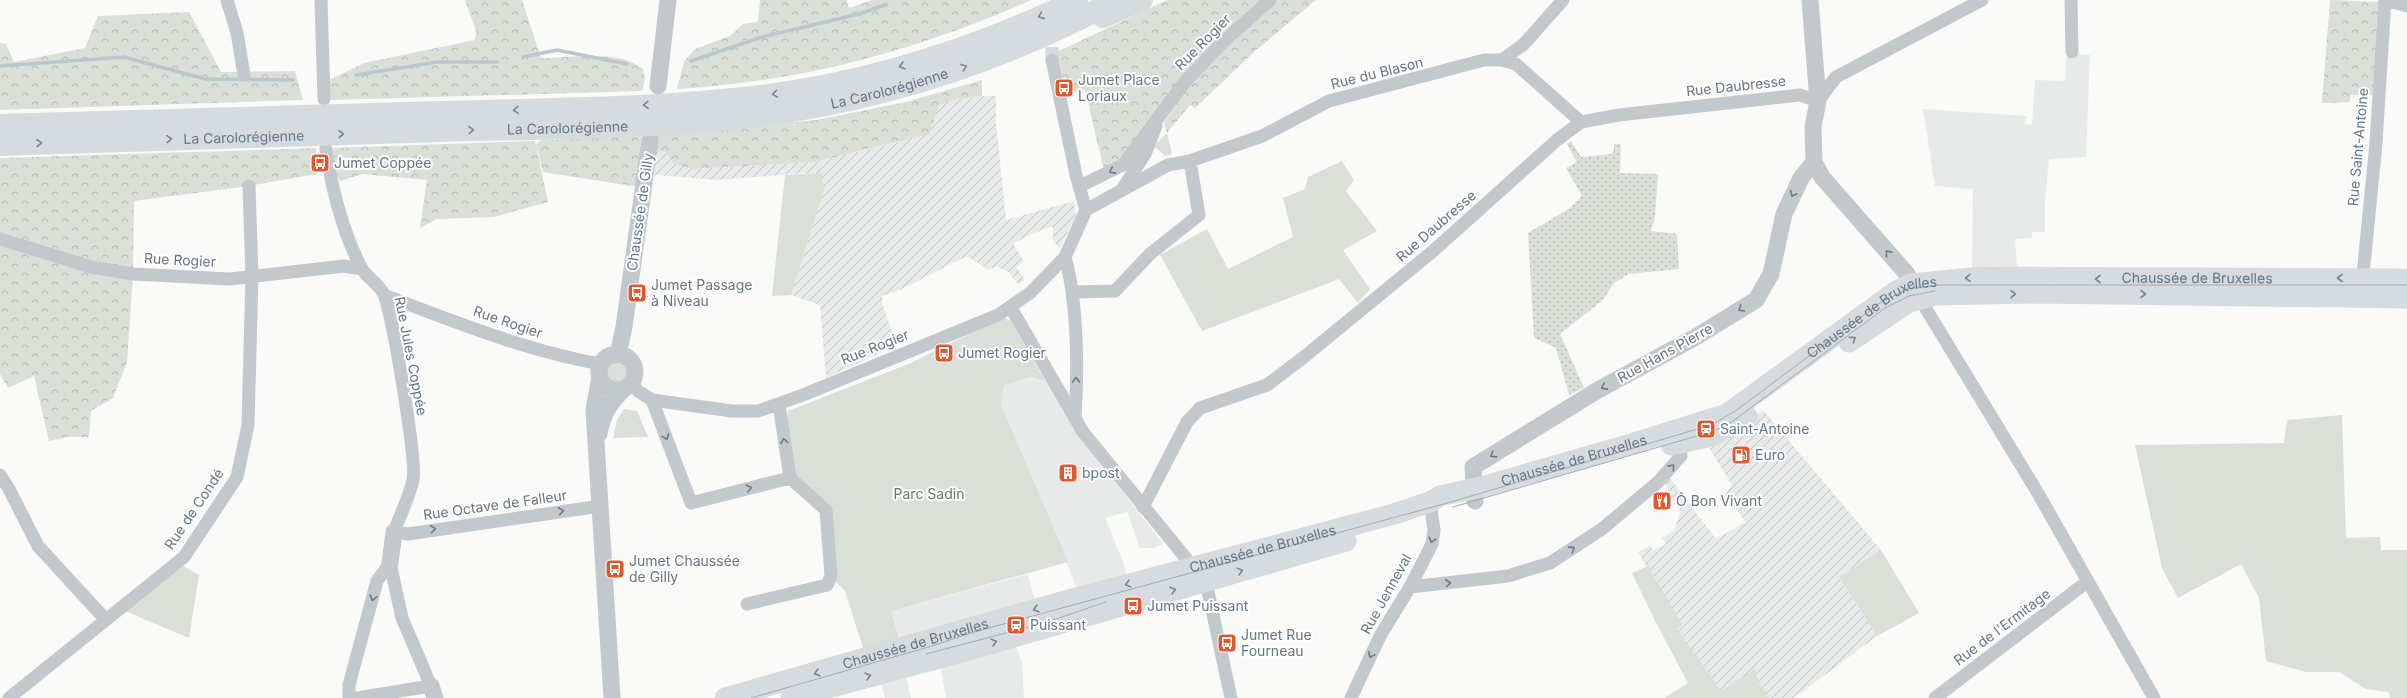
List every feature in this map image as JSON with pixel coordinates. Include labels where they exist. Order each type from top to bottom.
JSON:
[{"type":"highway","name":"La Carolorégienne","points":[[0,125],[594,107],[753,97],[855,79],[940,56],[1005,32],[1077,0]]},
{"type":"highway","name":"La Carolorégienne","points":[[0,145],[595,126],[740,118],[859,98],[945,74],[1010,50],[1067,26],[1116,0]]},
{"type":"highway","points":[[1067,26],[1109,16],[1142,0]]},
{"type":"main road","name":"Chaussée de Bruxelles","points":[[735,695],[1060,602],[1197,573],[1304,554],[1430,508],[1679,436],[1712,436],[1736,424],[1882,318],[1915,291],[1935,296],[2362,288],[2407,279]]},
{"type":"main road","name":"Chaussée de Bruxelles","points":[[2362,288],[2407,298]]},
{"type":"main road","name":"Chaussée de Bruxelles","points":[[1430,508],[1440,496],[1475,495],[1679,436]]},
{"type":"main road","name":"Chaussée de Bruxelles","points":[[791,698],[968,650],[1197,573]]},
{"type":"street","points":[[227,0],[236,33],[244,75]]},
{"type":"street","points":[[321,0],[324,98]]},
{"type":"street","points":[[658,86],[668,0]]},
{"type":"street","name":"Rue Rogier","points":[[1163,110],[1184,83],[1224,41],[1270,0]]},
{"type":"street","points":[[1502,60],[1524,44],[1563,0]]},
{"type":"street","points":[[1810,0],[1818,101],[1813,127],[1814,162],[1822,177],[1901,268],[2039,495],[2154,698]]},
{"type":"street","points":[[1818,101],[1836,77],[1982,0]]},
{"type":"street","points":[[2071,0],[2072,52]]},
{"type":"street","points":[[2386,0],[2407,6]]},
{"type":"street","name":"Rue Saint-Antoine","points":[[2362,288],[2376,143],[2386,0]]},
{"type":"street","points":[[1052,60],[1086,210]]},
{"type":"street","name":"Rue du Blason","points":[[1086,210],[1123,188],[1168,165],[1190,160],[1262,136],[1329,102],[1484,60],[1502,60],[1516,64],[1581,122]]},
{"type":"street","name":"Rue Daubresse","points":[[1143,507],[1188,422],[1200,408],[1267,385],[1298,362],[1432,252],[1557,140],[1581,122],[1619,115],[1800,95],[1818,101]]},
{"type":"street","points":[[1080,186],[1123,165],[1163,110]]},
{"type":"street","points":[[1123,188],[1145,154],[1163,110]]},
{"type":"street","name":"Chaussée de Gilly","points":[[618,354],[624,327],[650,140]]},
{"type":"street","name":"Rue Jules Coppée","points":[[326,148],[331,183],[361,269],[384,294],[391,323],[407,423],[413,479],[394,532]]},
{"type":"street","points":[[1130,154],[1145,154],[1168,165]]},
{"type":"street","points":[[1073,292],[1115,291],[1150,254],[1199,215],[1190,160]]},
{"type":"street","name":"Rue Hans Pierre","points":[[1475,495],[1473,467],[1598,390],[1694,338],[1756,300],[1771,274],[1784,214],[1801,178],[1814,162]]},
{"type":"street","name":"Rue de Condé","points":[[9,698],[184,557],[237,477],[248,425],[252,277],[249,186]]},
{"type":"street","name":"Rue Rogier","points":[[628,385],[652,400],[732,411],[758,411],[778,404],[998,315],[1011,308],[1030,293],[1065,257],[1086,210]]},
{"type":"street","name":"Rue Rogier","points":[[0,239],[91,266],[133,274],[197,278],[252,277],[344,266],[361,269]]},
{"type":"street","points":[[1065,257],[1073,292],[1077,390],[1075,419]]},
{"type":"street","name":"Rue Rogier","points":[[384,294],[526,346],[567,358],[601,371]]},
{"type":"street","points":[[1011,308],[1075,419],[1143,507],[1197,573],[1208,591],[1232,698]]},
{"type":"street","points":[[597,448],[601,424],[606,412],[611,402],[628,385],[635,371],[633,364],[625,356],[618,354],[609,356],[601,371],[594,410],[612,698]]},
{"type":"street","points":[[601,371],[609,388],[616,390],[628,385]]},
{"type":"street","points":[[652,400],[691,503],[790,478]]},
{"type":"street","points":[[747,604],[827,586],[831,576],[826,510],[790,478],[778,404]]},
{"type":"street","points":[[1410,587],[1508,576],[1550,563],[1602,529],[1658,482],[1681,456],[1679,436]]},
{"type":"street","points":[[0,476],[9,489],[38,546],[106,620]]},
{"type":"street","name":"Rue Octave de Falleur","points":[[394,532],[408,534],[601,506]]},
{"type":"street","name":"Rue Jenneval","points":[[1351,698],[1380,636],[1410,587],[1432,544],[1434,530],[1430,508]]},
{"type":"street","points":[[357,698],[433,692],[402,618],[390,563],[394,532]]},
{"type":"street","points":[[349,698],[350,685],[378,581],[390,563]]},
{"type":"street","name":"Rue de l'Ermitage","points":[[1935,698],[2088,581]]},
{"type":"shaded area","points":[[2067,54],[2090,55],[2086,157],[2049,159],[2045,200],[2045,232],[2032,232],[2032,238],[2015,239],[2017,267],[1988,266],[1972,269],[1973,189],[1935,186],[1923,109],[2027,116],[2024,124],[2032,125],[2035,80],[2065,81]]},
{"type":"shaded area","points":[[982,96],[996,96],[996,123],[1006,220],[1074,201],[1076,215],[1059,249],[1053,240],[1053,227],[1046,228],[1013,243],[1024,262],[1016,267],[1025,280],[1018,284],[1008,272],[996,266],[988,270],[967,256],[904,288],[882,296],[882,304],[897,345],[826,378],[820,305],[791,295],[824,190],[806,173],[717,180],[645,174],[649,149],[666,152],[693,169],[815,162],[899,142],[934,115],[939,105],[954,100]]},
{"type":"shaded area","points":[[1031,377],[1045,381],[1077,432],[1163,544],[1154,548],[1140,548],[1127,512],[1105,518],[1123,562],[1127,578],[1079,593],[1001,405],[1004,385]]},
{"type":"shaded area","points":[[1763,410],[1881,550],[1839,577],[1877,636],[1794,698],[1769,698],[1721,691],[1677,630],[1681,625],[1638,552],[1650,546],[1653,551],[1666,544],[1662,538],[1675,530],[1680,511],[1662,478],[1666,473],[1716,539],[1746,522],[1725,495],[1732,485],[1709,448]]},
{"type":"shaded area","points":[[1028,574],[1036,605],[900,642],[891,611]]},
{"type":"shaded area","points":[[1015,644],[1022,662],[1024,698],[946,698],[940,665]]},
{"type":"shaded area","points":[[904,666],[911,698],[885,698],[878,673]]},
{"type":"green space","points":[[465,0],[522,0],[541,58],[594,56],[621,59],[633,63],[643,69],[645,78],[642,91],[331,100],[327,81],[364,63],[475,40],[476,31]]},
{"type":"green space","points":[[760,0],[846,0],[849,8],[872,0],[1031,0],[946,34],[858,61],[768,79],[677,89],[684,62],[695,49],[730,36],[743,24],[758,22]]},
{"type":"green space","points":[[1167,0],[1316,0],[1254,52],[1195,108],[1190,105],[1167,133],[1164,122],[1198,73],[1114,166],[1104,170],[1085,90],[1066,93],[1057,52]]},
{"type":"green space","points":[[2330,0],[2379,2],[2373,95],[2351,95],[2350,102],[2322,103]]},
{"type":"green space","points":[[189,12],[221,72],[295,71],[303,100],[0,110],[0,43],[6,44],[14,62],[85,48],[98,16]]},
{"type":"green space","points":[[982,80],[982,96],[954,100],[939,105],[929,134],[815,162],[693,169],[673,163],[666,152],[649,149],[653,136],[816,120],[906,102]]},
{"type":"green space","points":[[1167,133],[1172,154],[1165,156],[1154,146]]},
{"type":"green space","points":[[641,136],[640,185],[632,186],[543,172],[536,144],[542,140]]},
{"type":"green space","points":[[535,141],[548,202],[494,217],[437,219],[420,228],[427,180],[362,174],[340,181],[334,169],[333,148]]},
{"type":"green space","points":[[1571,141],[1581,157],[1611,154],[1614,150],[1614,144],[1621,144],[1620,173],[1658,174],[1655,216],[1651,231],[1677,234],[1679,269],[1629,274],[1614,283],[1603,300],[1560,334],[1584,388],[1569,395],[1556,348],[1534,338],[1528,233],[1570,208],[1582,196],[1566,168],[1577,162],[1567,144]]},
{"type":"green space","points":[[316,148],[317,174],[249,186],[134,201],[133,274],[127,362],[113,398],[91,411],[89,437],[68,437],[49,441],[34,376],[8,388],[0,374],[0,158]]},
{"type":"green space","points":[[1342,161],[1354,180],[1346,191],[1377,231],[1343,250],[1370,289],[1358,303],[1339,279],[1202,331],[1160,255],[1207,229],[1228,269],[1293,237],[1283,198],[1305,189],[1308,177]]},
{"type":"green space","points":[[822,173],[824,190],[791,295],[772,296],[785,175]]},
{"type":"green space","name":"Parc Sadin","points":[[1003,317],[1011,321],[1045,381],[1031,377],[1004,385],[1001,405],[1068,562],[891,611],[900,642],[864,651],[845,591],[834,580],[830,505],[796,477],[787,418],[788,411],[911,363]]},
{"type":"green space","points":[[618,360],[622,361],[628,367],[628,375],[622,381],[618,382],[614,381],[608,375],[607,371],[608,367],[614,361]]},
{"type":"green space","points":[[624,409],[637,411],[648,437],[613,438],[617,420]]},
{"type":"green space","points":[[2342,415],[2346,538],[2380,537],[2381,550],[2407,550],[2407,698],[2390,698],[2389,692],[2366,689],[2339,672],[2306,672],[2266,661],[2259,598],[2241,564],[2178,598],[2162,568],[2135,445],[2284,443],[2287,420]]},
{"type":"green space","points":[[1881,550],[1919,613],[1877,636],[1839,577]]},
{"type":"green space","points":[[183,566],[199,575],[189,638],[125,611]]},
{"type":"green space","points":[[1648,566],[1682,625],[1677,629],[1721,691],[1755,669],[1758,681],[1769,698],[1664,698],[1688,683],[1656,623],[1632,573]]},
{"type":"waterway","points":[[691,61],[762,37],[859,14],[885,5]]},
{"type":"waterway","points":[[523,57],[557,50],[627,64]]},
{"type":"waterway","points":[[0,66],[124,57],[205,79],[293,80]]},
{"type":"waterway","points":[[356,75],[437,62],[497,62]]},
{"type":"tunnel","points":[[1052,26],[1052,60]]},
{"type":"tram line","points":[[751,698],[932,646],[974,632],[1451,502],[1711,425],[1734,412],[1880,303],[1907,289],[1939,285],[2407,285]]},
{"type":"tram line","points":[[1453,507],[1714,431],[1733,421],[1885,308],[1909,296],[1935,291]]},
{"type":"tram line","points":[[926,654],[1044,623],[1106,602]]},
{"type":"place","name":"Jumet Place Loriaux","points":[[1064,88]]},
{"type":"place","name":"Jumet Coppée","points":[[320,163]]},
{"type":"place","name":"Jumet Passage à Niveau","points":[[637,293]]},
{"type":"place","name":"Jumet Rogier","points":[[944,353]]},
{"type":"place","name":"Saint-Antoine","points":[[1706,429]]},
{"type":"place","name":"Euro","points":[[1741,455]]},
{"type":"place","name":"bpost","points":[[1068,473]]},
{"type":"place","name":"Ô Bon Vivant","points":[[1662,501]]},
{"type":"place","name":"Jumet Chaussée de Gilly","points":[[615,569]]},
{"type":"place","name":"Jumet Puissant","points":[[1133,606]]},
{"type":"place","name":"Puissant","points":[[1016,625]]},
{"type":"place","name":"Jumet Rue Fourneau","points":[[1227,643]]}]
